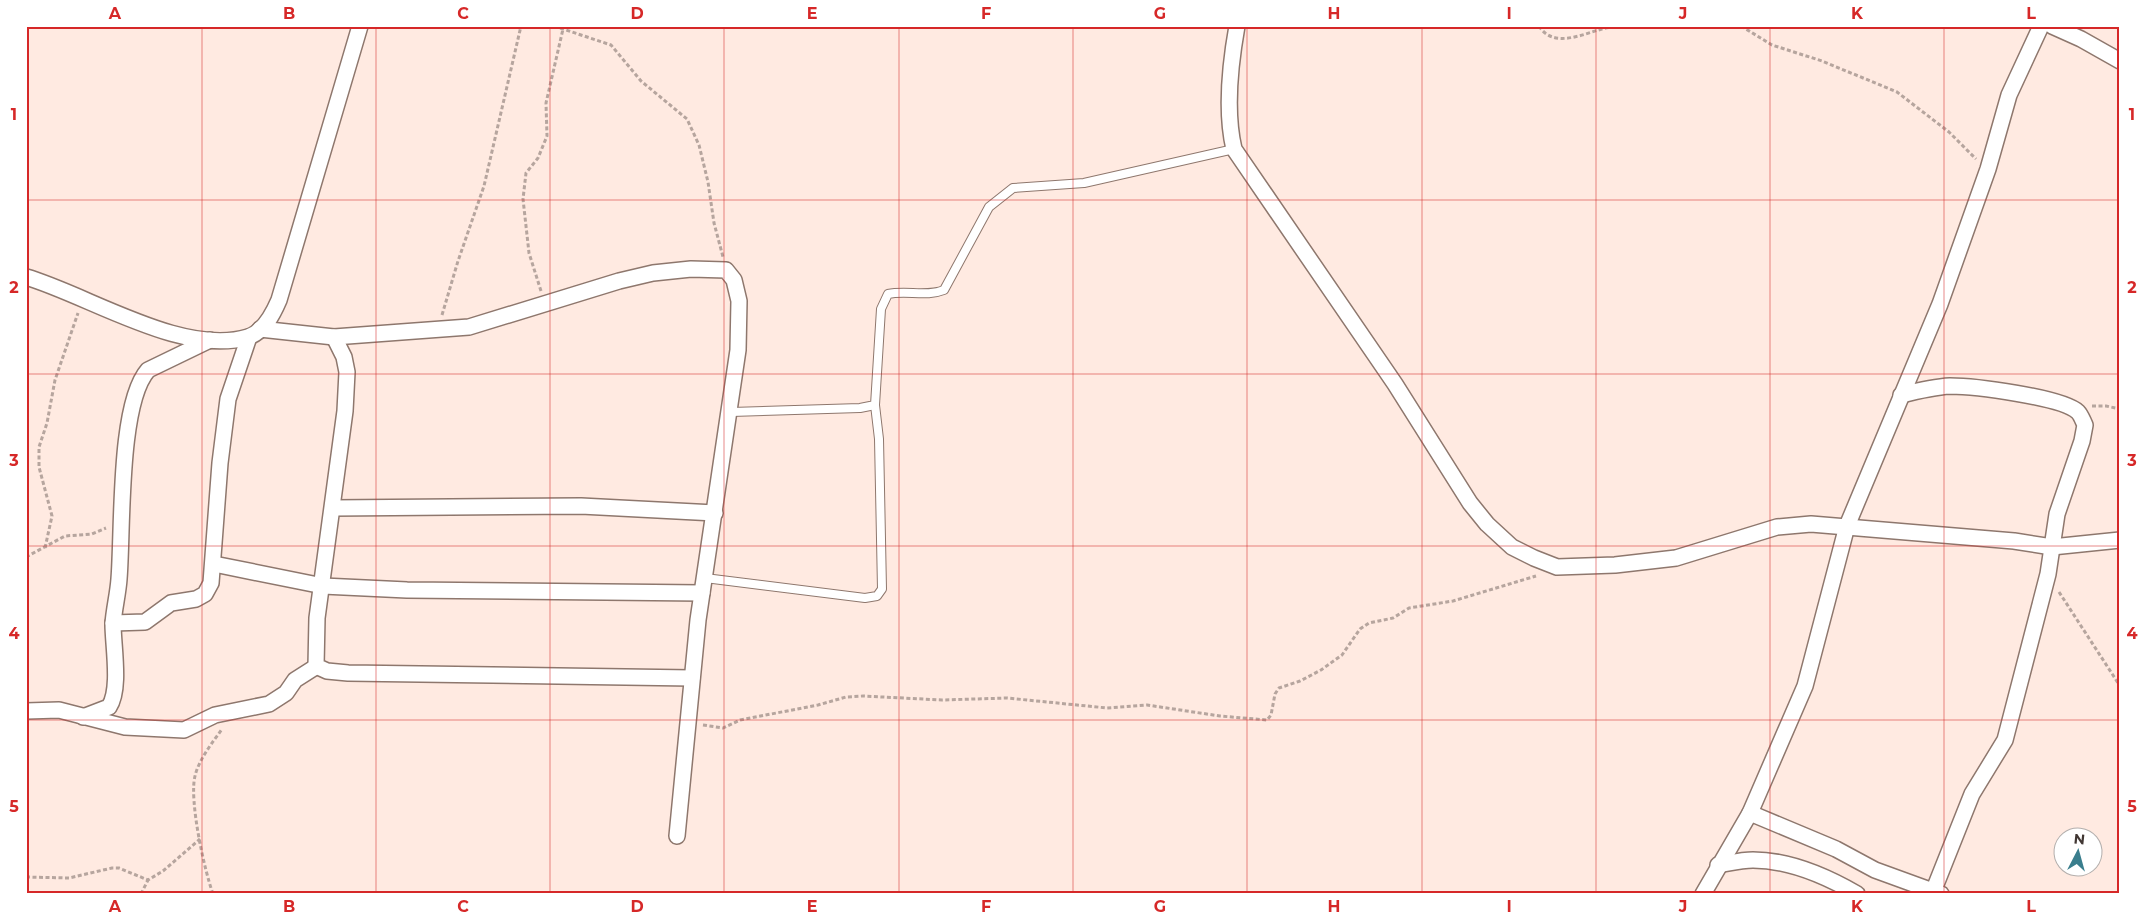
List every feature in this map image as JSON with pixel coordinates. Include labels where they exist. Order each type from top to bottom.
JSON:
[{"type":"street","points":[[113,623],[145,622],[171,603],[196,599],[206,594],[211,583],[214,564],[220,463],[228,399],[255,333],[272,316],[279,300],[360,26]]},
{"type":"street","points":[[1237,26],[1230,106],[1230,133],[1234,150],[1395,384],[1470,503],[1487,524],[1512,547],[1557,567],[1615,565],[1676,558],[1777,527],[1811,524],[2014,541],[2052,547],[2120,540]]},
{"type":"street","points":[[1703,894],[1750,812],[1805,686],[1847,526],[1944,295],[1988,169],[2009,95],[2041,26]]},
{"type":"street","points":[[2052,26],[2082,39],[2120,61]]},
{"type":"street","points":[[84,717],[109,707],[112,702],[115,650],[113,623],[119,578],[126,449],[134,396],[143,376],[159,364],[210,340],[255,333],[334,337],[468,327],[653,273],[691,269],[726,270],[734,280],[740,301],[738,350],[731,412],[703,585],[677,836]]},
{"type":"street","points":[[26,277],[50,284],[166,332],[210,340]]},
{"type":"street","points":[[317,666],[315,655],[317,618],[323,586],[345,411],[346,372],[344,357],[334,337]]},
{"type":"street","points":[[1750,812],[1836,849],[1875,870],[1937,893],[1972,794],[2005,740],[2048,574],[2062,496],[2082,441],[2085,425],[2077,411],[2056,402],[2031,396],[1952,386],[1930,388],[1901,395]]},
{"type":"street","points":[[333,508],[581,506],[715,513]]},
{"type":"street","points":[[214,564],[323,586],[407,590],[703,585]]},
{"type":"street","points":[[317,666],[327,671],[348,673],[692,678]]},
{"type":"street","points":[[26,711],[59,710],[134,728],[188,729],[215,715],[262,706],[280,698],[295,680],[317,666]]},
{"type":"street","points":[[1718,865],[1745,860],[1772,862],[1811,871],[1857,894]]},
{"type":"lane","points":[[703,585],[865,598],[876,596],[882,588],[879,439],[875,405],[883,300],[888,294],[901,291],[937,293],[944,290],[989,207],[999,197],[1013,188],[1084,183],[1234,150]]},
{"type":"lane","points":[[731,412],[860,408],[875,405]]},
{"type":"path","points":[[438,330],[458,261],[484,186],[521,26]]},
{"type":"path","points":[[554,26],[611,45],[641,80],[687,118],[699,145],[708,182],[714,223],[726,270]]},
{"type":"path","points":[[1539,26],[1550,36],[1571,38],[1606,28],[1630,26]]},
{"type":"path","points":[[1741,26],[1772,46],[1822,61],[1898,92],[1949,132],[1988,169]]},
{"type":"path","points":[[545,304],[528,253],[523,199],[526,172],[538,158],[547,136],[546,103],[563,29]]},
{"type":"path","points":[[45,548],[52,516],[39,467],[38,447],[47,423],[55,380],[83,298]]},
{"type":"path","points":[[2077,411],[2091,406],[2106,406],[2120,409]]},
{"type":"path","points":[[26,557],[65,536],[92,534],[122,519]]},
{"type":"path","points":[[689,718],[704,726],[723,728],[740,720],[818,705],[846,697],[862,696],[942,700],[1007,698],[1107,708],[1147,705],[1220,716],[1267,720],[1271,715],[1275,694],[1279,688],[1300,681],[1342,655],[1360,629],[1369,623],[1393,618],[1409,608],[1453,602],[1557,567]]},
{"type":"path","points":[[2048,574],[2120,686]]},
{"type":"path","points":[[213,894],[194,799],[195,775],[212,743],[236,710]]},
{"type":"path","points":[[141,894],[148,880],[162,871],[201,838]]},
{"type":"path","points":[[26,876],[70,878],[119,868],[148,880]]}]
